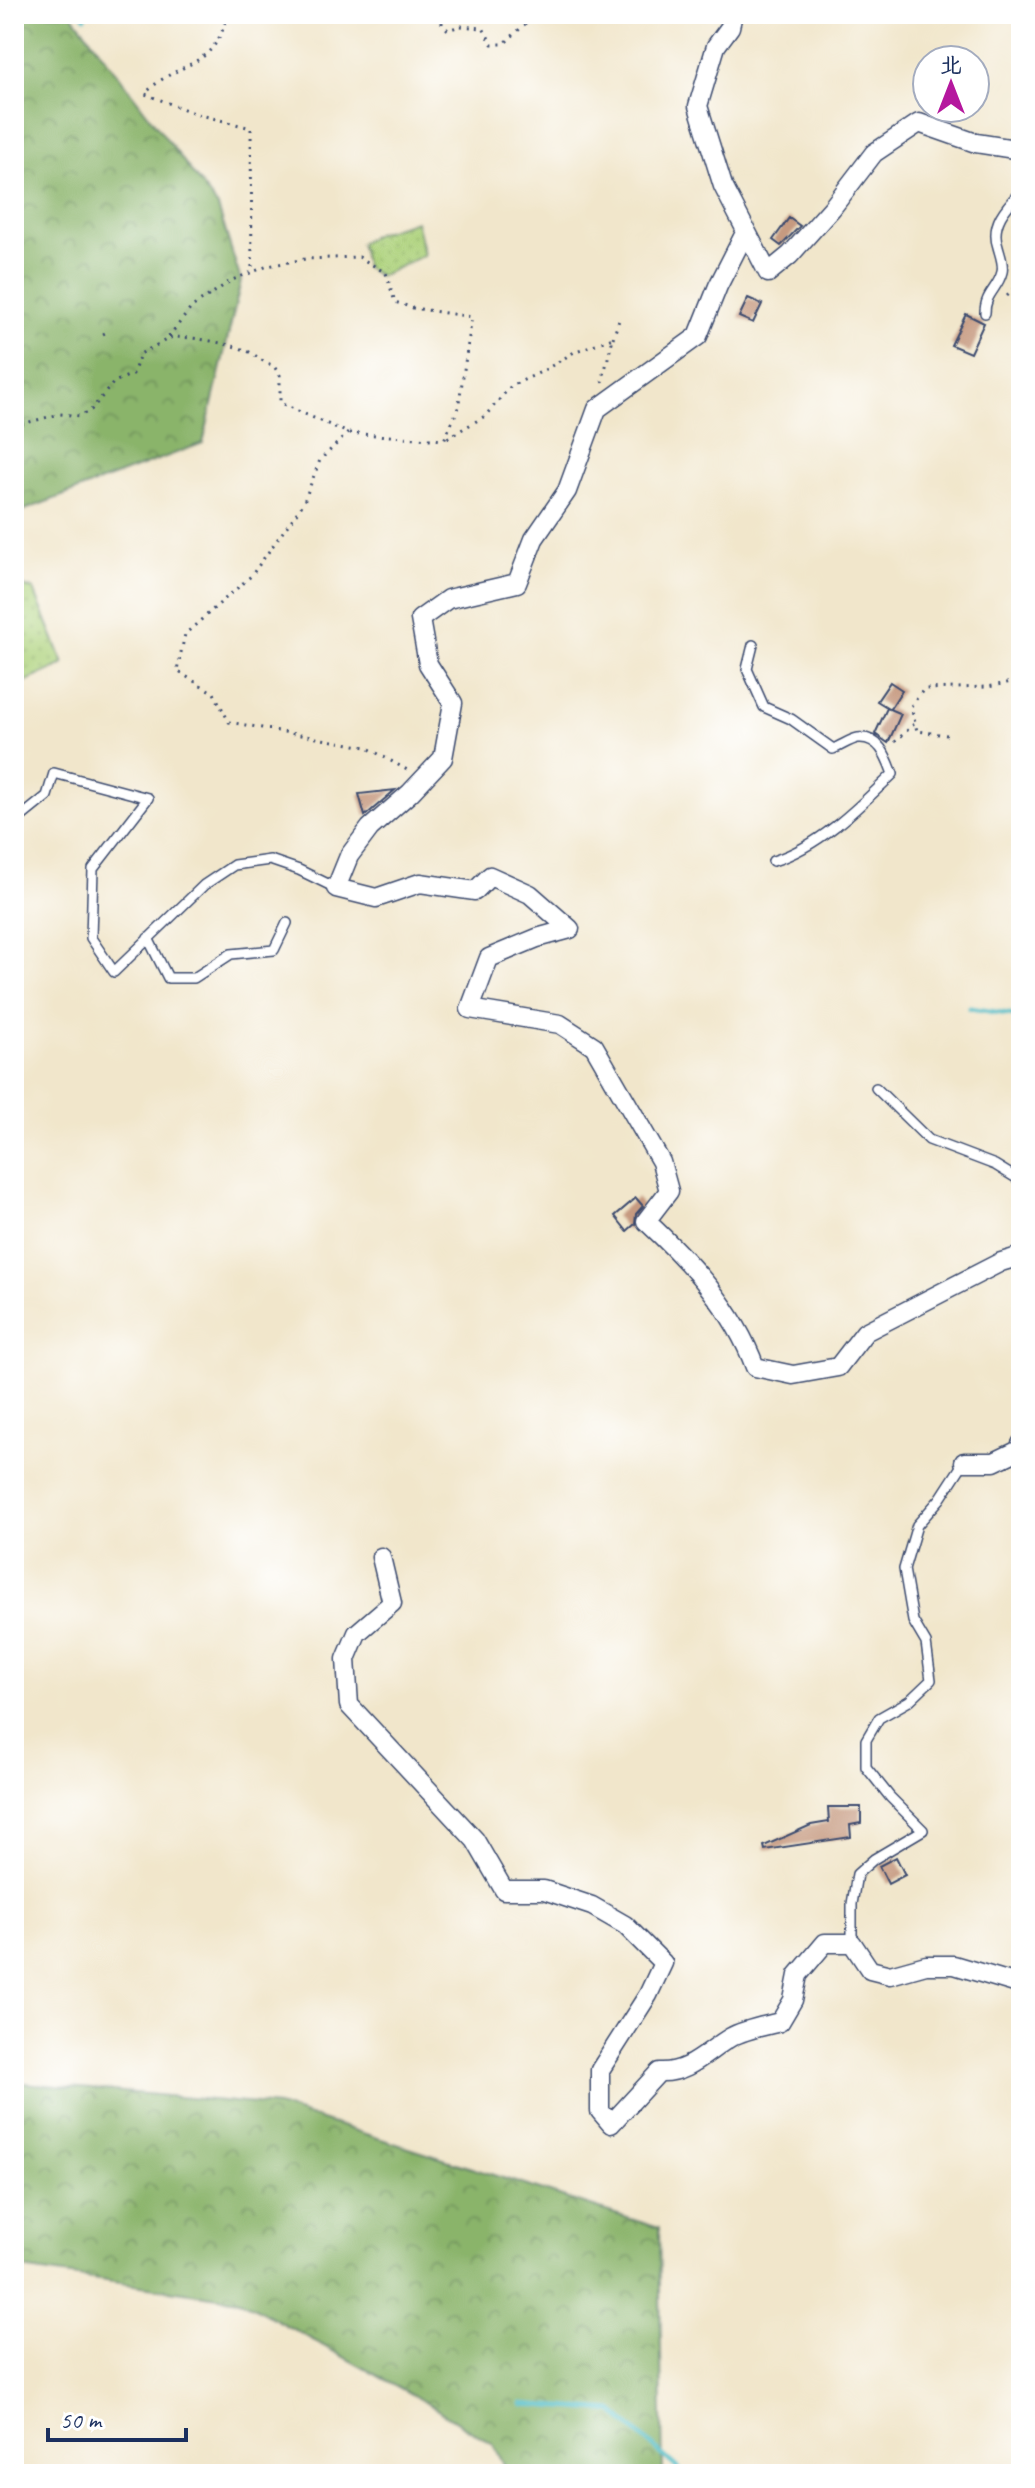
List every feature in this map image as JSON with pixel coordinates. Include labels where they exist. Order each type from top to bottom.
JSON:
[{"type":"street","points":[[733,14],[730,27],[716,46],[698,106],[723,186],[768,273],[790,255],[832,208],[874,153],[919,123],[976,143],[1021,150]]},
{"type":"street","points":[[746,231],[718,286],[698,336],[597,409],[567,491],[534,539],[517,583],[448,599],[420,619],[428,664],[453,703],[443,758],[370,828],[349,856],[336,888],[376,898],[420,883],[475,891],[490,876],[530,894],[570,929],[537,938],[489,958],[470,1009],[560,1024],[594,1046],[661,1162],[669,1191],[646,1221],[691,1264],[746,1343],[755,1367],[793,1375],[838,1367],[865,1332],[1001,1262],[1021,1256]]},
{"type":"street","points":[[964,1462],[994,1462],[1019,1450],[1021,1444]]},
{"type":"street","points":[[381,1557],[392,1603],[357,1633],[346,1659],[349,1705],[475,1840],[504,1890],[544,1890],[592,1906],[625,1925],[663,1963],[648,1995],[600,2070],[600,2111],[611,2124],[659,2072],[675,2073],[734,2035],[780,2022],[793,2000],[798,1975],[825,1943],[852,1943],[870,1970],[890,1975],[926,1965],[954,1965],[1021,1985]]},
{"type":"lane","points":[[985,313],[985,301],[1002,272],[1002,260],[995,238],[1001,211],[1021,191]]},
{"type":"lane","points":[[753,645],[747,669],[764,707],[791,719],[833,749],[859,738],[877,743],[885,752],[893,774],[843,819],[792,855],[773,861]]},
{"type":"lane","points":[[14,828],[21,817],[47,796],[54,773],[148,798],[93,869],[91,938],[114,972],[204,885],[234,865],[270,860],[336,888]]},
{"type":"lane","points":[[148,938],[168,978],[194,978],[231,954],[274,950],[287,923]]},
{"type":"lane","points":[[876,1088],[929,1140],[995,1165],[1021,1181]]},
{"type":"lane","points":[[852,1943],[852,1904],[857,1874],[874,1859],[923,1830],[866,1767],[866,1740],[879,1718],[909,1701],[931,1680],[926,1643],[913,1621],[904,1569],[917,1525],[940,1499],[964,1462]]},
{"type":"path","points":[[227,14],[223,32],[204,57],[156,82],[145,94],[197,114],[251,128],[252,273]]},
{"type":"path","points":[[442,14],[442,24],[448,30],[460,26],[483,28],[492,44],[504,44],[525,24],[529,14]]},
{"type":"path","points":[[166,340],[192,307],[232,280],[268,266],[305,259],[359,257],[386,273],[395,302],[413,308],[472,317],[458,409],[444,440]]},
{"type":"path","points":[[597,409],[604,370],[619,320]]},
{"type":"path","points":[[14,426],[60,414],[80,416],[91,410],[114,382],[133,374],[140,354],[176,336],[250,352],[262,362],[273,365],[280,375],[280,403],[348,433],[444,440],[485,416],[511,386],[576,351],[613,338]]},
{"type":"path","points":[[348,433],[320,460],[303,504],[251,576],[185,634],[177,671],[214,693],[229,722],[366,747],[422,778]]},
{"type":"path","points":[[947,735],[917,731],[911,706],[924,689],[988,687],[1021,680]]},
{"type":"path","points":[[885,752],[915,723]]},
{"type":"green space","points":[[14,14],[72,14],[218,207],[241,281],[203,443],[14,514]]},
{"type":"green space","points":[[416,221],[424,255],[380,276],[366,268],[360,243],[376,234]]},
{"type":"green space","points":[[14,582],[34,590],[64,664],[14,687]]},
{"type":"green space","points":[[14,2082],[278,2106],[659,2228],[663,2474],[509,2474],[493,2444],[413,2395],[240,2300],[14,2268]]},
{"type":"building","points":[[789,218],[800,226],[781,246],[773,240]]},
{"type":"building","points":[[748,298],[762,304],[753,323],[739,317]]},
{"type":"building","points":[[966,314],[984,323],[970,353],[951,345]]},
{"type":"building","points":[[890,682],[902,690],[890,709],[877,701]]},
{"type":"building","points":[[887,708],[901,714],[888,743],[875,734]]},
{"type":"building","points":[[395,790],[365,816],[359,794]]},
{"type":"building","points":[[636,1198],[643,1206],[636,1214],[635,1224],[627,1231],[615,1216]]},
{"type":"building","points":[[828,1807],[861,1807],[861,1823],[850,1825],[851,1837],[765,1850],[764,1846],[811,1825],[829,1822]]},
{"type":"building","points":[[896,1857],[905,1875],[888,1884],[879,1866]]},
{"type":"waterway","points":[[970,1008],[1021,1016]]},
{"type":"waterway","points":[[522,2404],[613,2411],[684,2474]]}]
